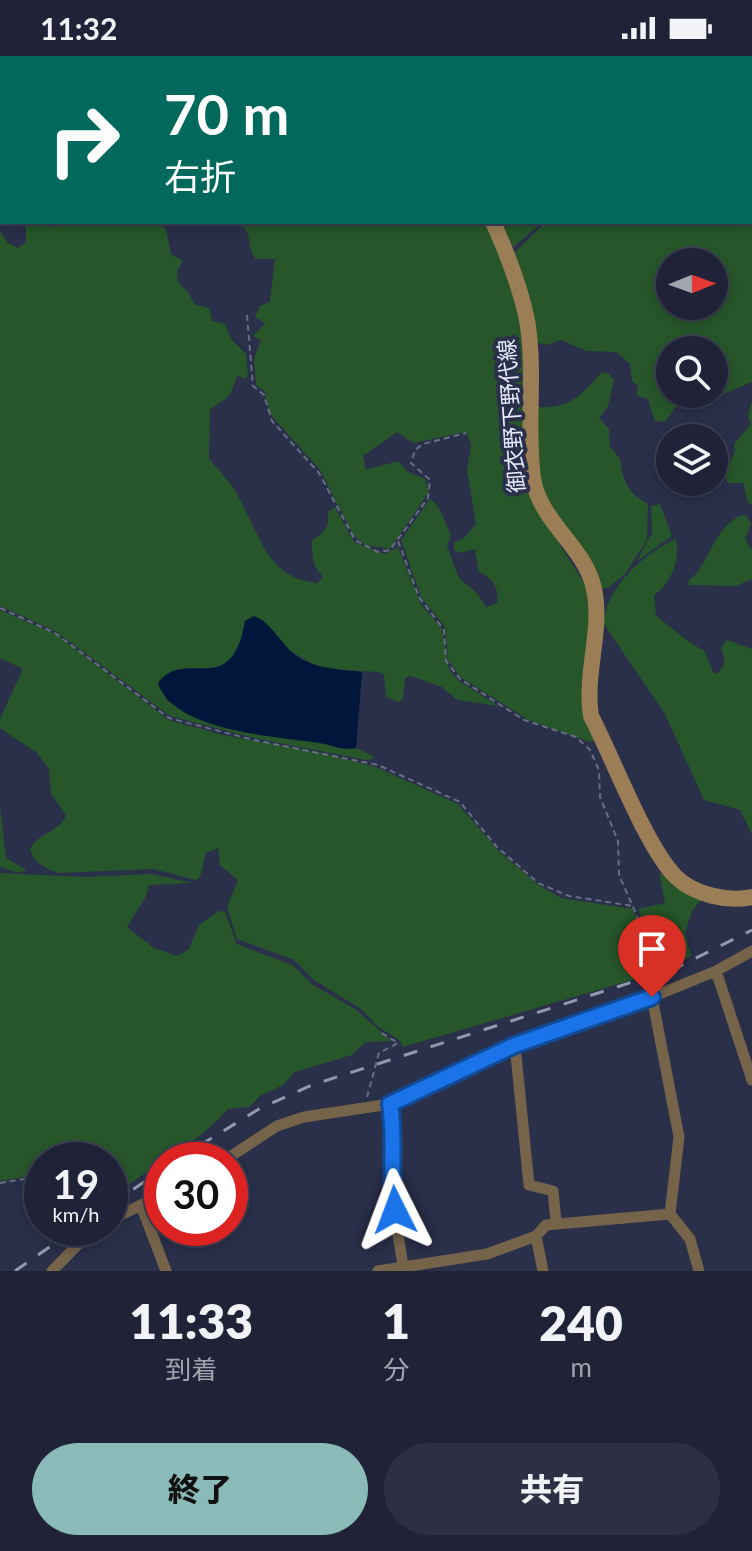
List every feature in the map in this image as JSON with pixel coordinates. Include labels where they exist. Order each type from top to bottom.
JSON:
[{"type":"main road","name":"御衣野下野代線","points":[[494,224],[517,280],[527,322],[533,478],[541,508],[588,571],[595,592],[587,691],[591,716],[661,858],[678,878],[701,892],[720,898],[752,897]]},
{"type":"street","points":[[248,1145],[277,1126],[304,1117],[363,1111],[390,1104],[515,1045],[652,997],[716,971],[752,951]]},
{"type":"street","points":[[716,971],[752,1079]]},
{"type":"street","points":[[652,997],[679,1137],[670,1214],[690,1239],[699,1271]]},
{"type":"street","points":[[515,1045],[529,1185],[553,1191],[556,1222]]},
{"type":"street","points":[[390,1104],[395,1134],[390,1183],[403,1266]]},
{"type":"street","points":[[128,1211],[144,1204]]},
{"type":"street","points":[[141,1205],[166,1271]]},
{"type":"street","points":[[378,1271],[487,1254],[536,1236],[546,1225],[556,1222],[670,1214]]},
{"type":"street","points":[[536,1236],[543,1271]]},
{"type":"street","points":[[52,1271],[76,1246]]},
{"type":"path","points":[[247,315],[253,386],[264,395],[272,421],[319,473],[355,540],[383,553],[398,541],[431,489],[427,477],[411,463],[415,450],[423,444],[466,433]]},
{"type":"path","points":[[398,541],[419,597],[444,630],[446,661],[460,679],[524,720],[576,737],[590,750],[599,770],[600,797],[618,841],[619,875],[644,932],[652,997]]},
{"type":"path","points":[[0,608],[55,633],[169,718],[378,765],[460,802],[496,846],[538,883],[569,896],[633,906]]},
{"type":"path","points":[[363,1111],[379,1053],[398,1043],[380,1032]]},
{"type":"path","points":[[0,1183],[24,1179]]},
{"type":"path","points":[[128,1199],[141,1205]]},
{"type":"green space","points":[[26,224],[51,227],[57,224],[161,224],[166,230],[171,254],[183,261],[177,271],[178,282],[189,293],[194,304],[209,308],[212,321],[225,324],[232,340],[246,354],[248,376],[244,379],[237,375],[230,394],[210,410],[209,459],[236,492],[267,552],[287,573],[317,583],[323,577],[314,565],[311,542],[325,530],[328,512],[335,507],[354,542],[384,554],[398,547],[421,604],[442,629],[449,669],[459,681],[499,706],[457,700],[442,687],[410,676],[405,678],[403,699],[399,702],[386,697],[384,675],[379,672],[322,669],[290,651],[262,619],[245,621],[239,645],[230,659],[219,666],[169,673],[158,683],[167,701],[221,727],[356,748],[373,756],[373,759],[254,738],[170,716],[55,631],[0,606],[0,231],[8,243],[18,248],[26,242]]},
{"type":"green space","points":[[490,224],[517,306],[524,351],[527,419],[552,532],[586,586],[590,623],[581,687],[595,741],[589,742],[528,720],[460,677],[448,660],[445,627],[421,597],[401,540],[430,499],[438,506],[451,535],[447,546],[459,578],[478,594],[486,607],[497,603],[494,584],[479,572],[475,549],[460,553],[454,550],[454,543],[465,537],[476,524],[467,471],[471,445],[466,432],[413,443],[397,432],[363,456],[366,470],[398,461],[408,472],[425,479],[429,492],[390,549],[365,545],[353,535],[320,470],[270,414],[264,391],[256,385],[254,359],[261,340],[253,336],[265,323],[255,317],[260,306],[270,302],[275,259],[256,259],[242,225]]},
{"type":"green space","points":[[503,224],[541,224],[513,247]]},
{"type":"green space","points":[[544,224],[752,224],[752,382],[728,392],[728,336],[656,336],[656,408],[675,408],[665,422],[655,421],[648,399],[637,396],[638,386],[632,381],[630,364],[616,352],[587,351],[561,340],[546,345],[535,342],[514,253]]},
{"type":"green space","points":[[602,372],[614,380],[608,406],[599,418],[609,429],[610,447],[620,459],[628,486],[648,504],[647,540],[625,574],[608,588],[602,588],[544,501],[538,473],[537,407],[567,403],[581,394]]},
{"type":"green space","points":[[752,400],[752,504],[748,503],[743,483],[728,483],[728,467],[735,452],[734,444],[751,424],[748,416]]},
{"type":"green space","points":[[660,504],[672,536],[637,561],[652,533],[651,506]]},
{"type":"green space","points":[[742,515],[747,516],[751,524],[745,539],[752,550],[752,579],[736,586],[688,585],[724,528]]},
{"type":"green space","points":[[676,539],[677,554],[673,570],[666,584],[654,595],[656,615],[704,650],[713,672],[718,674],[725,662],[721,648],[727,640],[752,649],[752,834],[740,810],[704,800],[665,714],[604,624],[611,598],[628,573],[652,553]]},
{"type":"green space","points":[[0,610],[56,634],[169,720],[224,735],[322,753],[376,767],[458,804],[497,849],[537,884],[561,898],[633,909],[643,932],[646,976],[403,1047],[399,1040],[377,1026],[361,1009],[314,980],[294,960],[237,939],[227,907],[238,880],[220,865],[218,848],[206,853],[200,877],[196,880],[153,869],[59,873],[45,867],[34,858],[30,849],[60,825],[66,815],[51,794],[49,769],[37,753],[0,728],[0,719],[23,669],[0,658]]},
{"type":"green space","points":[[0,807],[6,858],[27,870],[13,871],[0,866]]},
{"type":"green space","points":[[659,872],[701,900],[692,911],[685,933],[691,956],[649,973],[646,930],[638,909],[665,903]]},
{"type":"green space","points":[[0,873],[83,877],[152,874],[192,883],[149,885],[146,896],[127,927],[154,948],[177,956],[189,949],[199,925],[219,911],[225,912],[237,944],[292,965],[313,985],[355,1009],[392,1041],[365,1042],[352,1055],[295,1072],[283,1085],[260,1096],[249,1107],[228,1109],[191,1142],[144,1142],[144,1174],[128,1185],[128,1142],[24,1142],[24,1177],[0,1181]]},
{"type":"water","points":[[254,616],[268,625],[302,660],[362,672],[356,748],[228,729],[184,712],[168,699],[158,683],[169,673],[181,669],[218,666],[229,660],[238,645],[245,621]]},
{"type":"railway","points":[[205,1142],[259,1109],[312,1085],[676,968],[752,930]]},
{"type":"railway","points":[[128,1193],[144,1182]]},
{"type":"railway","points":[[15,1271],[51,1246]]},
{"type":"route","points":[[395,1210],[390,1183],[395,1134],[390,1104],[515,1045],[652,997]]}]
